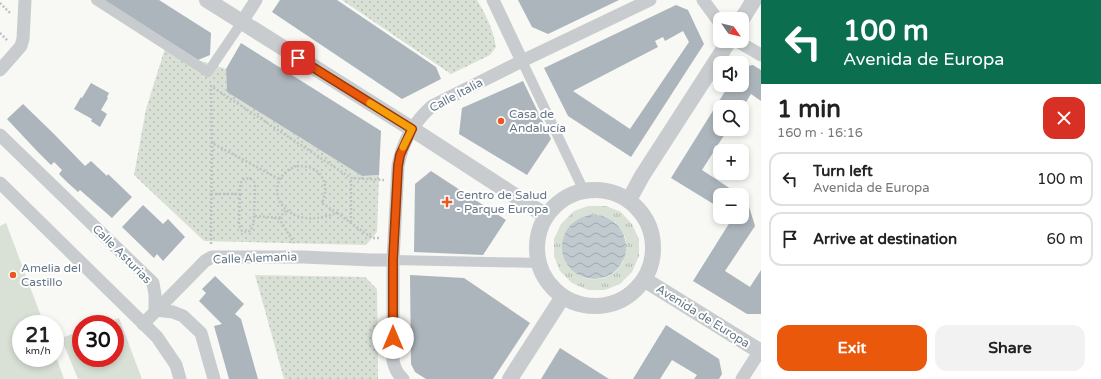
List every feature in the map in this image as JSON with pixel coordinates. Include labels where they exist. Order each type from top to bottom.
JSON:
[{"type":"street","points":[[0,70],[21,46],[23,39],[24,0]]},
{"type":"street","points":[[96,0],[208,72],[256,0]]},
{"type":"street","points":[[207,0],[412,129],[546,216]]},
{"type":"street","points":[[493,0],[584,191]]},
{"type":"street","name":"Calle Italia","points":[[403,379],[395,369],[393,361],[393,260],[397,180],[400,155],[412,129],[423,114],[432,106],[650,0]]},
{"type":"street","points":[[703,0],[713,14]]},
{"type":"street","points":[[746,12],[754,0]]},
{"type":"street","points":[[629,200],[642,176],[724,48]]},
{"type":"street","points":[[749,48],[761,55]]},
{"type":"street","name":"Calle Asturias","points":[[0,136],[153,283],[155,310]]},
{"type":"street","points":[[0,183],[157,336],[176,365],[180,379]]},
{"type":"street","points":[[594,190],[612,192],[629,200],[642,212],[650,228],[654,246],[652,264],[645,280],[632,294],[616,303],[598,307],[580,305],[562,298],[549,285],[542,274],[536,251],[538,232],[546,216],[559,202],[576,193],[584,191],[594,190]]},
{"type":"street","name":"Calle Alemania","points":[[143,324],[204,261],[212,257],[303,257],[393,260]]},
{"type":"street","points":[[393,260],[539,262]]},
{"type":"street","name":"Avenida de Europa","points":[[645,280],[761,351]]},
{"type":"street","points":[[510,379],[562,298]]},
{"type":"street","points":[[155,310],[173,312],[183,316],[201,333],[214,379]]},
{"type":"street","points":[[742,379],[761,351]]},
{"type":"path","points":[[212,257],[211,86],[351,178],[397,180]]},
{"type":"path","points":[[212,143],[279,179]]},
{"type":"path","points":[[337,213],[324,217],[312,218],[300,217],[286,210],[280,203],[277,196],[279,179],[284,173],[297,166],[312,168],[318,172],[323,179],[325,195],[322,203],[351,222],[372,238],[394,238]]},
{"type":"path","points":[[245,178],[251,179],[255,186],[254,216],[253,227],[251,230],[245,232],[241,230],[239,225],[240,185],[245,178]]},
{"type":"path","points":[[351,178],[351,222]]},
{"type":"path","points":[[211,194],[240,194]]},
{"type":"path","points":[[279,218],[286,210]]},
{"type":"path","points":[[254,216],[279,218]]},
{"type":"path","points":[[279,218],[303,257]]},
{"type":"green space","points":[[342,0],[477,0],[489,22],[496,47],[490,55],[451,74]]},
{"type":"green space","points":[[167,42],[198,60],[226,69],[227,92],[362,176],[379,175],[377,232],[366,245],[204,241],[134,175],[146,109]]},
{"type":"green space","points":[[588,206],[606,206],[621,212],[632,224],[639,239],[639,256],[632,272],[620,284],[605,290],[588,290],[572,283],[560,271],[554,256],[554,239],[561,224],[574,211]],"holes":[[[615,222],[623,233],[626,241],[623,262],[615,272],[604,278],[598,279],[586,278],[574,272],[566,263]]]},
{"type":"green space","name":"Amelia del Castillo","points":[[6,223],[41,315],[12,315],[12,367],[60,367],[64,379],[0,379],[0,226]]},
{"type":"green space","points":[[255,275],[365,277],[377,289],[378,379],[284,379]]},
{"type":"green space","points":[[124,331],[142,379],[78,379],[73,367],[124,367]]},
{"type":"green space","points":[[72,334],[72,365],[64,345],[64,337]]},
{"type":"water","points":[[594,215],[606,217],[617,224],[624,235],[626,247],[624,259],[617,270],[606,277],[594,279],[582,277],[571,270],[564,259],[562,247],[564,235],[571,224],[582,217]]},
{"type":"building","points":[[103,0],[159,0],[211,33],[210,55],[198,60]]},
{"type":"building","points":[[280,0],[337,0],[436,67],[441,79],[402,99],[272,12]]},
{"type":"building","points":[[518,0],[619,0],[548,34],[532,27]]},
{"type":"building","points":[[676,5],[688,10],[704,44],[631,157],[568,116],[544,68]],"holes":[[[683,31],[689,42],[630,129],[573,91],[658,47],[655,41],[663,37],[665,41]]]},
{"type":"building","points":[[241,43],[381,131],[379,175],[362,176],[227,92],[226,69]]},
{"type":"building","points":[[753,65],[761,70],[761,101],[751,94],[747,100],[720,100],[725,92],[749,92],[749,66]]},
{"type":"building","name":"Casa de Andalucía","points":[[523,81],[551,139],[527,175],[459,134],[462,108]]},
{"type":"building","points":[[91,83],[109,93],[108,98],[101,110],[107,114],[100,127],[91,121],[92,119],[74,109]]},
{"type":"building","points":[[23,104],[85,166],[91,161],[107,176],[108,174],[132,197],[112,218],[80,190],[78,192],[68,183],[59,174],[62,170],[54,162],[51,165],[7,119]]},
{"type":"building","points":[[713,111],[713,136],[724,136],[718,144],[713,144],[713,153],[702,170],[713,177],[713,180],[717,180],[729,188],[713,188],[713,204],[671,178]]},
{"type":"building","name":"Centro de Salud - Parque Europa","points":[[431,171],[506,220],[483,255],[414,252],[415,184]]},
{"type":"building","points":[[143,205],[163,224],[168,219],[185,237],[163,261],[157,254],[154,258],[122,227]]},
{"type":"building","points":[[749,206],[755,226],[725,271],[750,287],[761,270],[761,314],[747,314],[693,281],[729,224],[749,224]]},
{"type":"building","points":[[410,275],[464,278],[530,323],[493,379],[426,379],[415,372],[411,364]]},
{"type":"building","points":[[215,276],[244,304],[235,314],[241,319],[258,379],[229,379],[214,326],[222,324],[199,301],[206,293],[202,289]]},
{"type":"building","points":[[666,325],[719,359],[722,374],[719,379],[694,379],[697,375],[672,360],[660,379],[633,379]]},
{"type":"building","points":[[560,348],[609,379],[541,379]]},
{"type":"slow traffic","points":[[370,103],[412,129],[403,147]]},
{"type":"place","name":"Casa de Andalucía","points":[[501,121]]},
{"type":"place","name":"Centro de Salud - Parque Europa","points":[[447,202]]},
{"type":"place","name":"Amelia del Castillo","points":[[13,275]]},
{"type":"route","points":[[298,58],[412,129],[400,155],[398,166],[393,260],[393,338]]}]
